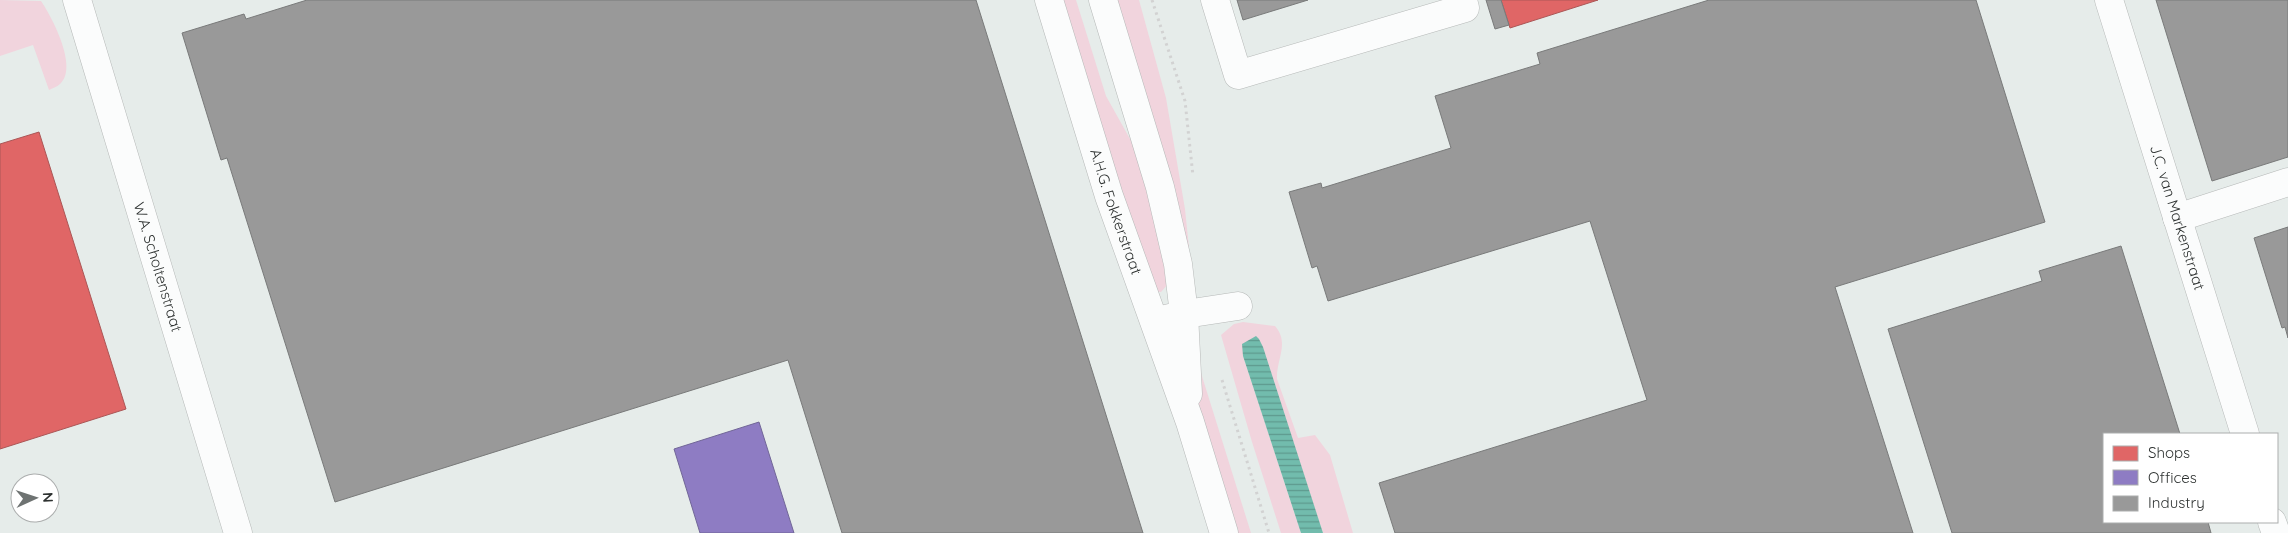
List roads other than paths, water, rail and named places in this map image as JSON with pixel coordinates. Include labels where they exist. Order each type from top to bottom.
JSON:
[{"type":"street","name":"W.A. Scholtenstraat","points":[[77,0],[238,533]]},
{"type":"street","name":"A.H.G. Fokkerstraat","points":[[1049,0],[1109,196],[1190,422],[1224,533]]},
{"type":"street","name":"A.H.G. Fokkerstraat","points":[[1103,0],[1160,187],[1178,264],[1184,314],[1190,422]]},
{"type":"street","points":[[1215,0],[1238,75],[1465,8],[1463,0]]},
{"type":"street","name":"J.C. van Markenstraat","points":[[2109,0],[2245,433]]},
{"type":"street","points":[[2177,218],[2288,182]]},
{"type":"street","points":[[1153,322],[1184,314],[1238,306]]}]
